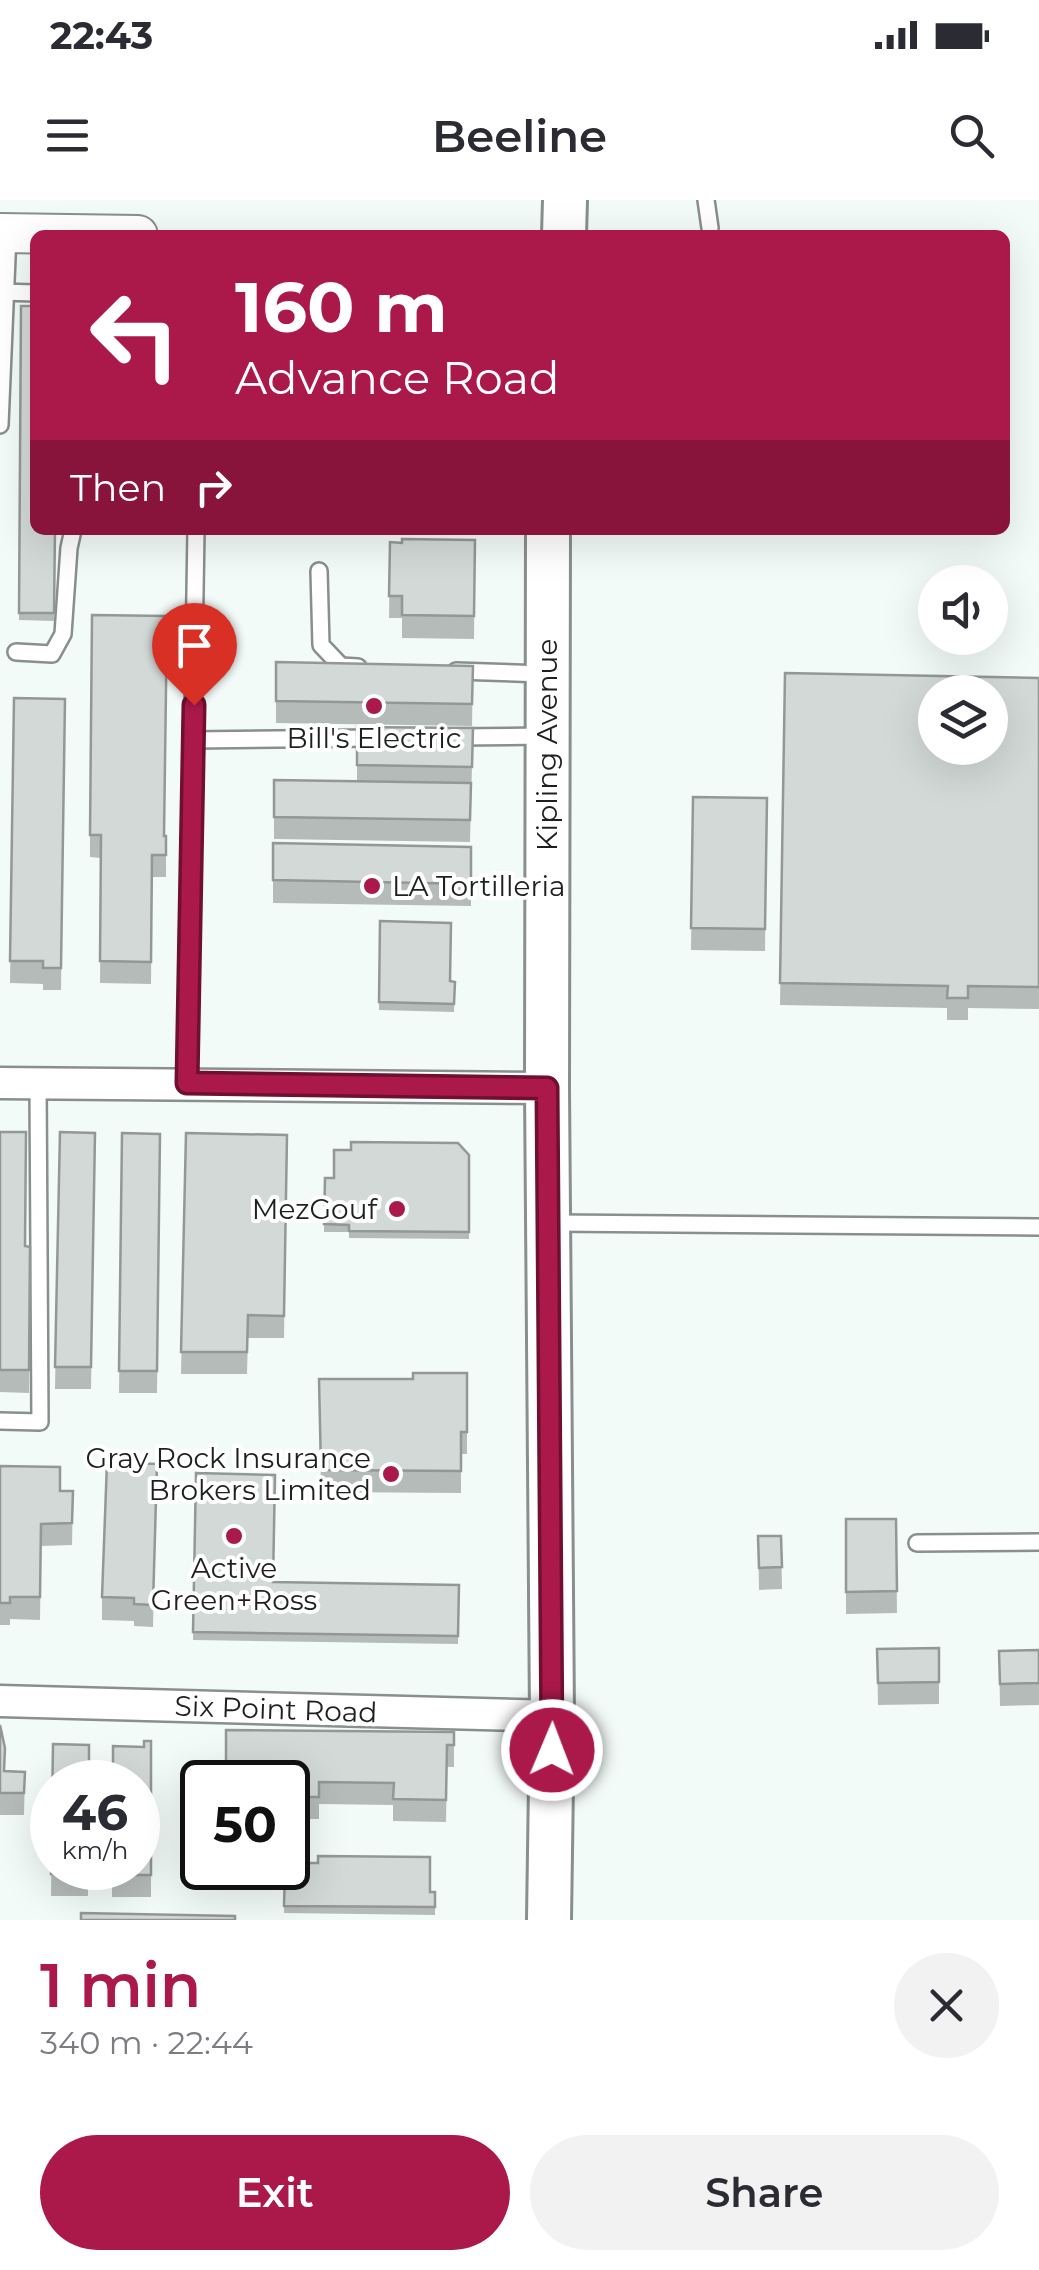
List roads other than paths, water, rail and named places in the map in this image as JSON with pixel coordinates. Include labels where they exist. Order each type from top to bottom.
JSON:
[{"type":"main road","points":[[564,230],[565,200]]},
{"type":"main road","name":"Kipling Avenue","points":[[548,535],[552,1716],[549,1920]]},
{"type":"street","points":[[4,233],[30,233]]},
{"type":"street","points":[[0,1083],[547,1088]]},
{"type":"street","name":"Six Point Road","points":[[0,1701],[552,1716]]},
{"type":"lane","points":[[706,200],[710,228]]},
{"type":"lane","points":[[0,425],[4,233]]},
{"type":"lane","points":[[2,293],[30,292]]},
{"type":"lane","points":[[16,652],[52,654],[64,634],[72,535]]},
{"type":"lane","points":[[187,1083],[196,535]]},
{"type":"lane","points":[[319,571],[321,645],[341,666],[380,668]]},
{"type":"lane","points":[[437,671],[546,674]]},
{"type":"lane","points":[[431,738],[547,736]]},
{"type":"lane","points":[[193,740],[392,738]]},
{"type":"lane","points":[[0,1422],[40,1422],[38,1083]]},
{"type":"lane","points":[[548,1223],[1039,1227]]},
{"type":"lane","points":[[917,1543],[1039,1542]]},
{"type":"place","name":"Bill's Electric","points":[[374,706]]},
{"type":"place","name":"LA Tortilleria","points":[[372,886]]},
{"type":"place","name":"MezGouf","points":[[397,1209]]},
{"type":"place","name":"Gray Rock Insurance Brokers Limited","points":[[391,1474]]},
{"type":"place","name":"Active Green+Ross","points":[[234,1536]]}]
